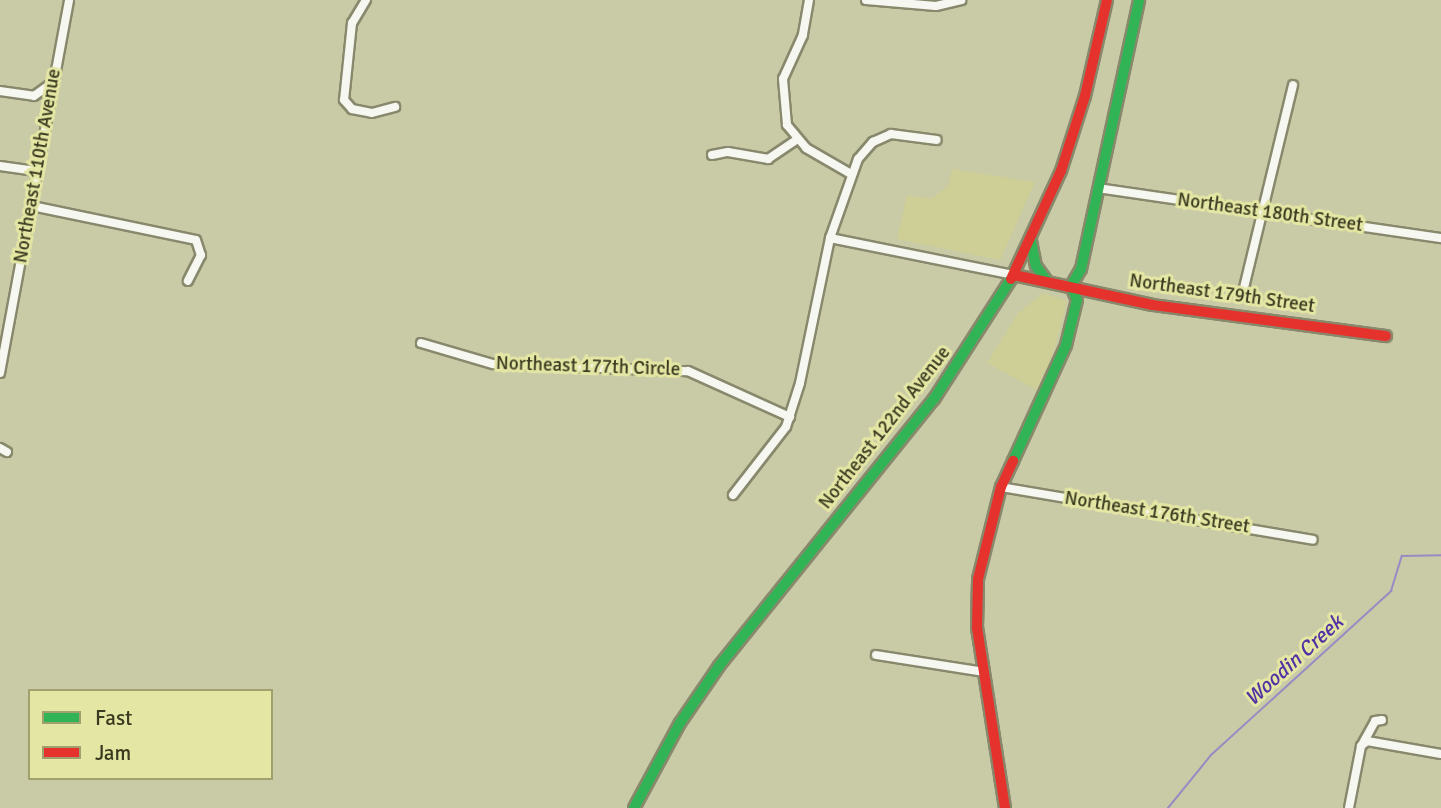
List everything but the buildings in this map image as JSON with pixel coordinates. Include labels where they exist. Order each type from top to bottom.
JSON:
[{"type":"main road","name":"Northeast 122nd Avenue","points":[[634,808],[680,723],[749,627],[934,399],[1014,275],[1031,241],[1077,121],[1107,0]]},
{"type":"main road","points":[[1005,808],[984,671],[976,596],[1001,487],[1066,345],[1077,300],[1071,286],[1082,269],[1139,0]]},
{"type":"main road","points":[[1031,241],[1036,266],[1047,281]]},
{"type":"main road","name":"Northeast 179th Street","points":[[1014,275],[1153,305],[1386,335]]},
{"type":"street","name":"Northeast 110th Avenue","points":[[0,373],[69,0]]},
{"type":"street","points":[[366,0],[352,23],[344,100],[352,109],[372,113],[395,107]]},
{"type":"street","points":[[809,0],[803,35],[782,86],[787,125],[796,140],[851,174]]},
{"type":"street","points":[[866,0],[936,6],[959,1]]},
{"type":"street","points":[[0,91],[34,96],[53,82]]},
{"type":"street","points":[[1242,296],[1293,85]]},
{"type":"street","points":[[733,495],[780,437],[790,417],[830,238],[851,174],[863,151],[881,137],[903,134],[937,140]]},
{"type":"street","points":[[712,155],[728,152],[768,159],[796,140]]},
{"type":"street","points":[[0,166],[36,171]]},
{"type":"street","name":"Northeast 180th Street","points":[[1098,188],[1441,238]]},
{"type":"street","points":[[32,206],[196,240],[201,255],[188,281]]},
{"type":"street","points":[[830,238],[1014,275]]},
{"type":"street","name":"Northeast 177th Circle","points":[[421,343],[493,364],[688,371],[790,417]]},
{"type":"street","name":"Northeast 176th Street","points":[[1001,487],[1313,540]]},
{"type":"street","points":[[876,655],[984,671]]},
{"type":"street","points":[[1349,808],[1361,746],[1375,721],[1382,720]]},
{"type":"street","points":[[1361,746],[1375,740],[1441,754]]},
{"type":"shaded area","points":[[952,169],[1035,182],[1000,260],[897,239],[907,195],[931,199],[949,185]]},
{"type":"shaded area","points":[[1043,293],[1067,301],[1053,354],[1037,390],[987,363],[1018,313]]},
{"type":"waterway","name":"Woodin Creek","points":[[1168,808],[1211,755],[1391,591],[1402,556],[1441,555]]},
{"type":"traffic: fast","points":[[1071,286],[1081,269],[1139,0]]},
{"type":"traffic: fast","points":[[1031,241],[1036,266],[1047,281]]},
{"type":"traffic: fast","points":[[634,808],[680,723],[719,666],[934,399],[1011,279]]},
{"type":"traffic: fast","points":[[1013,461],[1066,345],[1077,300],[1071,286]]},
{"type":"traffic: jam","points":[[1011,279],[1061,171],[1085,96],[1107,0]]},
{"type":"traffic: jam","points":[[1014,275],[1153,305],[1386,336]]},
{"type":"traffic: jam","points":[[1005,808],[977,628],[978,579],[1001,487],[1013,461]]}]
